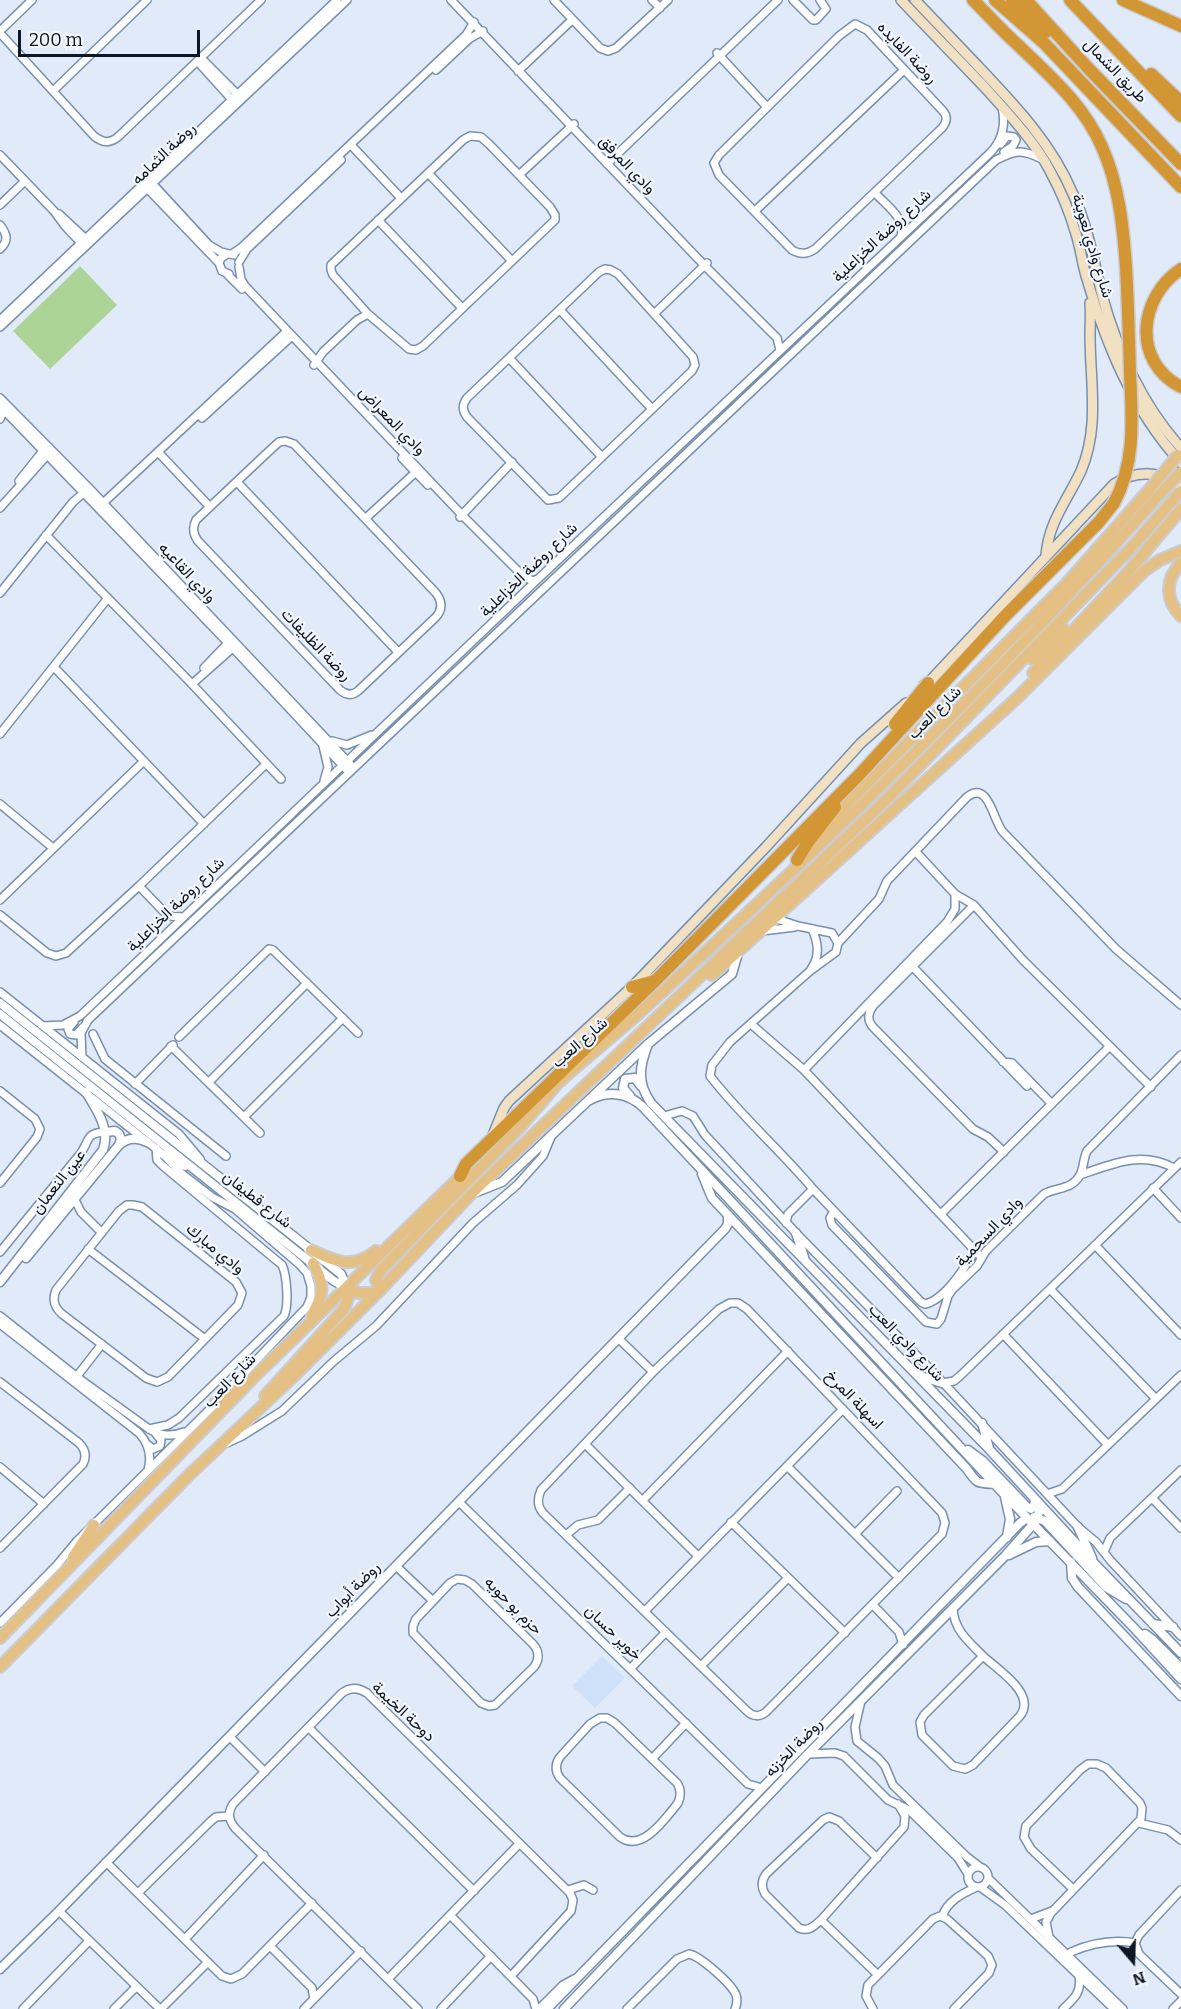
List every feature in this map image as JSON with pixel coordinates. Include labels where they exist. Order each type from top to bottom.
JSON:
[{"type":"highway","points":[[963,0],[1016,44]]},
{"type":"highway","points":[[460,1176],[464,1166],[655,981],[859,774],[983,639],[1107,512],[1114,502],[1126,474],[1131,437],[1126,267],[1114,181],[1102,146],[1071,97],[973,0]]},
{"type":"highway","points":[[995,0],[1052,51],[1181,187]]},
{"type":"highway","points":[[1012,0],[1048,34],[1078,56]]},
{"type":"highway","name":"طريق الشمال","points":[[1026,0],[1181,164]]},
{"type":"highway","name":"طريق الشمال","points":[[1070,0],[1181,116]]},
{"type":"highway","points":[[1123,0],[1177,24]]},
{"type":"highway","points":[[1114,46],[1152,75],[1181,102]]},
{"type":"highway","points":[[1181,268],[1166,280],[1155,296],[1148,314],[1146,332],[1156,365],[1170,381],[1181,387]]},
{"type":"highway","points":[[842,790],[854,772],[928,683]]},
{"type":"highway","points":[[797,860],[859,774]]},
{"type":"highway","points":[[632,987],[655,981]]},
{"type":"main road","name":"شارع وادي لعوينة","points":[[901,0],[1021,128],[1044,160],[1070,216],[1086,277],[1105,335],[1129,391],[1146,421],[1181,463]]},
{"type":"main road","name":"شارع وادي لعوينة","points":[[915,0],[1015,105],[1052,154],[1065,176],[1082,216],[1116,339],[1142,393],[1181,450]]},
{"type":"main road","points":[[1046,555],[1053,524],[1081,471],[1091,432],[1093,369],[1090,336],[1092,318],[1086,277]]},
{"type":"main road","points":[[785,878],[797,860],[850,801],[1153,493],[1181,450]]},
{"type":"main road","name":"شارع العب","points":[[0,1638],[253,1378],[460,1176],[556,1084],[647,1007],[935,734],[1079,584],[1153,493],[1181,472]]},
{"type":"main road","points":[[490,1140],[497,1128],[502,1111],[509,1101],[632,987],[766,847],[861,743],[928,683],[1108,489],[1122,479],[1140,474],[1161,476],[1181,485]]},
{"type":"main road","name":"شارع العب","points":[[0,1667],[180,1483],[380,1290],[471,1194],[866,819],[1123,557],[1181,491]]},
{"type":"main road","points":[[1017,698],[1031,676],[1130,570],[1178,512]]},
{"type":"main road","points":[[638,1037],[738,953],[1017,698],[1144,572],[1160,560],[1181,550]]},
{"type":"main road","points":[[1181,563],[1172,574],[1168,591],[1172,604],[1181,616]]},
{"type":"main road","points":[[988,694],[1018,671],[1078,617],[1096,606]]},
{"type":"main road","points":[[256,1412],[268,1391],[344,1309],[347,1301],[347,1288],[359,1293],[380,1290],[376,1280],[381,1270],[522,1125],[556,1084]]},
{"type":"main road","points":[[311,1250],[340,1262],[359,1261],[371,1255],[410,1226]]},
{"type":"main road","points":[[305,1327],[322,1293],[321,1280],[313,1263]]},
{"type":"main road","points":[[216,1402],[253,1378]]},
{"type":"main road","points":[[59,1579],[94,1525]]},
{"type":"street","points":[[32,0],[0,32],[94,136],[109,142],[119,136],[261,0]]},
{"type":"street","points":[[53,91],[147,0]]},
{"type":"street","name":"روضة الثمامه","points":[[0,320],[148,184],[337,0]]},
{"type":"street","name":"روضة الثمامه","points":[[236,99],[346,0]]},
{"type":"street","name":"وادي المرفق","points":[[451,0],[474,21]]},
{"type":"street","name":"وادي المرفق","points":[[456,0],[519,69],[777,338],[780,350]]},
{"type":"street","points":[[554,0],[600,48],[608,51],[616,48],[668,0]]},
{"type":"street","points":[[652,0],[660,8]]},
{"type":"street","points":[[718,55],[773,0]]},
{"type":"street","points":[[607,161],[778,0]]},
{"type":"street","points":[[793,0],[813,20],[816,20],[826,9],[820,0]]},
{"type":"street","points":[[519,69],[572,20]]},
{"type":"street","points":[[227,274],[235,272],[247,249],[466,35],[474,21]]},
{"type":"street","name":"روضة الفايده","points":[[855,24],[867,30],[904,70],[946,114],[946,122],[815,249],[805,254],[792,250],[717,172],[714,163],[719,154],[839,36],[855,24]]},
{"type":"street","points":[[219,263],[221,258],[244,245],[469,39],[483,31]]},
{"type":"street","points":[[718,55],[767,107]]},
{"type":"street","points":[[199,60],[236,99]]},
{"type":"street","points":[[755,211],[904,70]]},
{"type":"street","name":"شارع روضة الخزاعلية","points":[[43,1026],[63,1025],[80,1016],[538,579],[988,155],[1001,136],[1004,124],[1002,107]]},
{"type":"street","points":[[519,175],[573,125]]},
{"type":"street","points":[[473,135],[485,139],[519,175],[550,207],[555,218],[553,223],[423,346],[412,350],[405,348],[365,311],[333,275],[331,265],[464,140],[473,135]]},
{"type":"street","points":[[988,155],[998,148],[1007,136],[1014,137],[1015,144],[996,160]]},
{"type":"street","points":[[352,146],[401,198]]},
{"type":"street","name":"شارع روضة الخزاعلية","points":[[83,1026],[996,160],[1019,151],[1044,160]]},
{"type":"street","points":[[0,155],[54,211],[66,219],[85,243]]},
{"type":"street","points":[[428,173],[512,261]]},
{"type":"street","points":[[0,205],[25,182]]},
{"type":"street","name":"وادي المعراض","points":[[148,184],[219,263],[222,271],[234,279],[519,577],[525,593]]},
{"type":"street","points":[[875,193],[899,218],[903,226],[901,236]]},
{"type":"street","points":[[899,218],[910,222],[918,220]]},
{"type":"street","points":[[378,220],[462,308]]},
{"type":"street","name":"وادي المعراض","points":[[181,221],[212,248],[230,254],[239,264],[241,279],[245,286],[288,335]]},
{"type":"street","points":[[0,225],[7,237],[0,249]]},
{"type":"street","name":"روضة الثمامه","points":[[0,327],[85,243]]},
{"type":"street","points":[[654,314],[705,264]]},
{"type":"street","name":"وادي المرفق","points":[[705,264],[780,337],[792,340]]},
{"type":"street","points":[[607,269],[618,274],[654,314],[693,357],[695,365],[559,498],[551,500],[545,498],[467,417],[463,408],[467,398],[599,272],[607,269]]},
{"type":"street","points":[[560,310],[652,409]]},
{"type":"street","points":[[313,361],[365,311]]},
{"type":"street","points":[[102,507],[288,335]]},
{"type":"street","points":[[510,359],[602,457]]},
{"type":"street","name":"وادي القاعيه","points":[[0,398],[351,771]]},
{"type":"street","points":[[0,420],[4,410]]},
{"type":"street","name":"وادي القاعيه","points":[[4,410],[47,450]]},
{"type":"street","name":"روضة الظليفات","points":[[288,441],[294,444],[441,600],[441,609],[436,617],[356,693],[342,692],[194,535],[194,524],[237,482],[279,442],[288,441]]},
{"type":"street","points":[[0,508],[47,450]]},
{"type":"street","points":[[160,454],[210,507]]},
{"type":"street","points":[[460,516],[512,462]]},
{"type":"street","points":[[366,518],[417,470]]},
{"type":"street","points":[[237,482],[398,652]]},
{"type":"street","points":[[0,593],[84,488]]},
{"type":"street","name":"وادي المعراض","points":[[460,516],[524,578],[533,581],[538,579]]},
{"type":"street","points":[[46,535],[281,779]]},
{"type":"street","points":[[0,734],[108,598]]},
{"type":"street","points":[[191,683],[232,644]]},
{"type":"street","points":[[54,667],[204,824]]},
{"type":"street","points":[[320,788],[328,767],[326,742],[352,744],[382,729]]},
{"type":"street","points":[[0,900],[144,761]]},
{"type":"street","points":[[0,915],[47,953],[56,956],[66,953],[266,764]]},
{"type":"street","name":"وادي السحمية","points":[[975,1251],[961,1275],[936,1299],[925,1304],[921,1302],[771,1142],[729,1101],[710,1076],[712,1065],[730,1042],[810,971],[835,954],[838,943],[879,899],[887,881],[967,797],[976,793],[984,796],[990,803],[997,824],[1003,832],[1116,949],[1181,1005]]},
{"type":"street","points":[[0,804],[53,848]]},
{"type":"street","points":[[916,852],[954,894],[974,905],[1023,960],[1151,1087]]},
{"type":"street","points":[[139,886],[168,916],[183,917]]},
{"type":"street","points":[[954,894],[955,909],[951,918],[882,994],[869,1012],[869,1020],[872,1026],[973,1129],[988,1137],[1004,1152]]},
{"type":"street","points":[[804,1070],[974,905]]},
{"type":"street","points":[[168,916],[168,931]]},
{"type":"street","points":[[774,918],[832,933],[838,943]]},
{"type":"street","points":[[762,931],[798,926]]},
{"type":"street","points":[[810,971],[816,961],[818,947],[812,929]]},
{"type":"street","points":[[179,1037],[267,949],[273,950],[358,1033]]},
{"type":"street","name":"شارع العب","points":[[471,1194],[502,1182],[648,1044],[732,974],[738,953]]},
{"type":"street","points":[[912,966],[1027,1086]]},
{"type":"street","points":[[208,1082],[307,983]]},
{"type":"street","name":"شارع قطيفان","points":[[0,992],[182,1136],[203,1164]]},
{"type":"street","name":"شارع قطيفان","points":[[0,1003],[341,1274],[347,1288]]},
{"type":"street","name":"شارع قطيفان","points":[[0,1014],[334,1281],[347,1288]]},
{"type":"street","points":[[80,1016],[69,1027],[68,1033],[76,1035],[83,1026]]},
{"type":"street","points":[[244,1117],[343,1018]]},
{"type":"street","name":"شارع قطيفان","points":[[0,1024],[156,1148],[180,1173],[212,1197],[235,1209],[300,1264],[308,1276],[311,1291]]},
{"type":"street","points":[[751,1024],[804,1070],[981,1257]]},
{"type":"street","points":[[82,1057],[83,1026]]},
{"type":"street","points":[[93,1034],[103,1056],[226,1156]]},
{"type":"street","points":[[644,1092],[640,1071],[648,1044]]},
{"type":"street","points":[[135,1084],[172,1045],[260,1133]]},
{"type":"street","points":[[941,1214],[1109,1047]]},
{"type":"street","points":[[1080,1175],[1087,1151],[1181,1055]]},
{"type":"street","points":[[1003,1062],[1011,1063],[1052,1104]]},
{"type":"street","points":[[119,1086],[126,1077]]},
{"type":"street","points":[[633,1099],[622,1088],[626,1079],[635,1078],[644,1092]]},
{"type":"street","points":[[0,1091],[37,1121],[40,1129],[37,1137],[0,1183]]},
{"type":"street","points":[[86,1092],[100,1116],[105,1132]]},
{"type":"street","name":"شارع وادي العب","points":[[644,1092],[664,1116],[989,1449],[1181,1653]]},
{"type":"street","points":[[590,1100],[598,1095],[614,1094],[633,1099]]},
{"type":"street","name":"شارع وادي العب","points":[[633,1099],[644,1107],[1004,1494],[1033,1520],[1050,1541],[1181,1679]]},
{"type":"street","points":[[664,1116],[682,1111],[693,1116],[702,1132],[786,1223],[982,1423],[1078,1527],[1096,1542],[1178,1633]]},
{"type":"street","points":[[0,1252],[78,1158],[90,1136],[94,1133],[115,1131],[120,1134],[119,1145]]},
{"type":"street","name":"عين النعمان","points":[[0,1282],[97,1159],[105,1144],[105,1132]]},
{"type":"street","name":"شارع العب","points":[[222,1444],[242,1436],[282,1411],[334,1361],[376,1326],[473,1223],[517,1185],[543,1156],[551,1137]]},
{"type":"street","points":[[119,1145],[130,1139],[139,1138],[147,1142]]},
{"type":"street","name":"عين النعمان","points":[[0,1292],[119,1145]]},
{"type":"street","points":[[152,1431],[176,1420],[286,1314],[287,1308],[282,1265],[163,1166],[156,1156],[156,1148]]},
{"type":"street","points":[[164,1155],[202,1175]]},
{"type":"street","name":"وادي السحمية","points":[[834,1211],[830,1218],[831,1225],[930,1324],[935,1324],[940,1321],[950,1293],[977,1266],[981,1257],[1041,1197],[1050,1191],[1067,1187],[1080,1175],[1137,1158],[1158,1160],[1174,1168]]},
{"type":"street","points":[[915,1374],[942,1383],[954,1381],[1181,1162]]},
{"type":"street","name":"شارع وادي العب","points":[[701,1170],[710,1194],[728,1215],[967,1469],[975,1481],[980,1484],[995,1484]]},
{"type":"street","points":[[786,1223],[788,1214],[813,1188]]},
{"type":"street","points":[[1153,1188],[1181,1218]]},
{"type":"street","points":[[74,1198],[81,1212],[101,1232]]},
{"type":"street","name":"وادي مبارك","points":[[133,1204],[138,1205],[236,1282],[242,1293],[241,1299],[205,1340],[168,1377],[157,1382],[146,1378],[58,1310],[53,1300],[56,1290],[101,1232],[123,1208],[133,1204]]},
{"type":"street","points":[[66,1209],[81,1212]]},
{"type":"street","points":[[778,1214],[788,1214]]},
{"type":"street","points":[[725,1229],[728,1224],[728,1215]]},
{"type":"street","points":[[725,1229],[732,1226],[739,1227]]},
{"type":"street","name":"روضة أبواب","points":[[0,1969],[230,1737],[725,1229]]},
{"type":"street","points":[[796,1233],[806,1260]]},
{"type":"street","points":[[1095,1245],[1181,1335]]},
{"type":"street","points":[[88,1250],[205,1340]]},
{"type":"street","points":[[766,1255],[785,1260]]},
{"type":"street","points":[[1050,1288],[1156,1399]]},
{"type":"street","name":"شارع العب","points":[[0,1623],[302,1314],[308,1305],[311,1291]]},
{"type":"street","name":"اسهلة المرخ","points":[[730,1303],[738,1303],[744,1306],[788,1351],[944,1516],[942,1534],[760,1716],[750,1714],[540,1509],[538,1500],[541,1490],[653,1372],[719,1309],[730,1303]]},
{"type":"street","points":[[0,1316],[75,1379],[139,1433],[148,1445],[153,1449],[160,1446],[161,1440],[152,1431],[75,1379],[0,1324]]},
{"type":"street","points":[[1003,1334],[1108,1445]]},
{"type":"street","points":[[619,1339],[653,1372]]},
{"type":"street","points":[[75,1379],[102,1344]]},
{"type":"street","points":[[643,1500],[788,1351]]},
{"type":"street","points":[[224,1375],[233,1384]]},
{"type":"street","points":[[1058,1505],[1057,1498],[1062,1489],[1181,1375]]},
{"type":"street","points":[[952,1393],[954,1381]]},
{"type":"street","points":[[0,1382],[79,1443],[84,1449],[85,1457],[83,1464],[0,1548]]},
{"type":"street","points":[[884,1382],[902,1385]]},
{"type":"street","points":[[645,1611],[843,1409]]},
{"type":"street","points":[[982,1423],[989,1449]]},
{"type":"street","points":[[152,1431],[169,1436],[189,1429]]},
{"type":"street","points":[[585,1444],[698,1556]]},
{"type":"street","points":[[958,1444],[983,1461],[1027,1507],[1031,1509],[1038,1502]]},
{"type":"street","points":[[147,1472],[150,1462],[148,1445]]},
{"type":"street","points":[[786,1466],[899,1578]]},
{"type":"street","points":[[0,1467],[44,1504]]},
{"type":"street","points":[[1104,1552],[1110,1538],[1181,1470]]},
{"type":"street","points":[[566,1536],[578,1525],[598,1520],[630,1488]]},
{"type":"street","points":[[1047,1494],[1062,1489]]},
{"type":"street","points":[[855,1534],[897,1491]]},
{"type":"street","points":[[1004,1494],[1010,1519],[1006,1538]]},
{"type":"street","points":[[1152,1498],[1181,1527]]},
{"type":"street","name":"خوير حسان","points":[[459,1502],[748,1784],[762,1788]]},
{"type":"street","name":"روضة الخزنه","points":[[564,2009],[808,1754],[1005,1556],[1033,1520],[1038,1502]]},
{"type":"street","points":[[1033,1520],[1047,1524],[1106,1587],[1131,1602]]},
{"type":"street","name":"روضة الخزنه","points":[[551,2004],[1006,1538],[1033,1520]]},
{"type":"street","points":[[731,1522],[845,1633]]},
{"type":"street","points":[[1078,1527],[1095,1564]]},
{"type":"street","points":[[1096,1542],[1110,1538]]},
{"type":"street","points":[[1005,1556],[1036,1542],[1050,1541]]},
{"type":"street","name":"شارع وادي العب","points":[[1071,1562],[1072,1578],[1078,1587],[1181,1696]]},
{"type":"street","points":[[396,1566],[433,1601]]},
{"type":"street","points":[[701,1666],[788,1578]]},
{"type":"street","name":"حزم بو حويه","points":[[461,1579],[469,1581],[535,1647],[538,1657],[537,1664],[498,1704],[489,1706],[481,1703],[415,1636],[412,1629],[414,1622],[433,1601],[453,1581],[461,1579]]},
{"type":"street","points":[[962,1584],[970,1590]]},
{"type":"street","points":[[873,1605],[899,1632],[903,1645]]},
{"type":"street","points":[[953,1609],[956,1623],[962,1634],[1024,1697],[1024,1707],[1020,1716],[973,1765],[957,1768],[950,1764],[922,1735],[920,1722],[924,1715],[983,1656]]},
{"type":"street","points":[[942,1619],[956,1623]]},
{"type":"street","points":[[1153,1624],[1178,1633]]},
{"type":"street","points":[[1136,1630],[1154,1640],[1181,1668]]},
{"type":"street","points":[[631,1668],[666,1632]]},
{"type":"street","points":[[899,1632],[913,1634]]},
{"type":"street","name":"دوحة الخيمة","points":[[229,1816],[233,1804],[346,1690],[356,1688],[365,1691],[568,1890]]},
{"type":"street","points":[[862,1699],[855,1728],[857,1742],[882,1762],[895,1787],[967,1857],[985,1870],[988,1878],[1123,2009]]},
{"type":"street","points":[[604,1718],[615,1723],[652,1759],[676,1783],[680,1789],[680,1796],[676,1806],[647,1836],[634,1842],[620,1837],[560,1778],[556,1769],[558,1760],[593,1722],[604,1718]]},
{"type":"street","points":[[652,1759],[686,1723]]},
{"type":"street","points":[[309,1728],[474,1891]]},
{"type":"street","points":[[230,1737],[266,1772]]},
{"type":"street","points":[[808,1754],[830,1752],[840,1754],[888,1800],[909,1810],[958,1858],[971,1885],[979,1887],[1005,1905],[1114,2009]]},
{"type":"street","points":[[1049,1937],[1046,1922],[1054,1910],[1138,1823],[1142,1814],[1140,1803],[1106,1768],[1093,1764],[1088,1764],[1080,1770],[1031,1820],[1024,1831],[1026,1843],[1030,1849],[1073,1889]]},
{"type":"street","name":"خوير حسان","points":[[748,1784],[752,1798]]},
{"type":"street","points":[[877,1858],[839,1821],[829,1817],[817,1825],[764,1877],[762,1888],[765,1894],[799,1928],[809,1929],[821,1920],[877,1858],[904,1827],[905,1816],[898,1804]]},
{"type":"street","points":[[138,1893],[213,1819],[229,1816],[235,1828],[418,2009]]},
{"type":"street","points":[[1138,1823],[1168,1830],[1181,1840]]},
{"type":"street","points":[[388,1979],[519,1844]]},
{"type":"street","points":[[185,1940],[264,1855]]},
{"type":"street","points":[[106,1862],[222,1976],[234,1979],[240,1976],[312,1903]]},
{"type":"street","points":[[960,1895],[971,1869],[980,1867]]},
{"type":"street","points":[[942,1917],[946,1908],[960,1895],[985,1884],[988,1878]]},
{"type":"street","points":[[511,1976],[571,1911],[573,1900],[568,1890],[584,1885],[593,1890]]},
{"type":"street","points":[[1181,1890],[1139,1935],[1135,1943],[1139,1954],[1181,1994]]},
{"type":"street","points":[[1031,1919],[1054,1910]]},
{"type":"street","points":[[59,1911],[161,2009],[208,1962]]},
{"type":"street","points":[[450,1915],[533,1998],[538,2009],[551,2004]]},
{"type":"street","points":[[873,2009],[867,2002],[866,1990],[933,1919],[942,1917],[947,1918],[988,1956],[992,1965],[989,1973],[954,2009]]},
{"type":"street","points":[[821,1920],[878,1975]]},
{"type":"street","points":[[23,2009],[89,1941]]},
{"type":"street","points":[[1071,1952],[1103,1942],[1135,1943]]},
{"type":"street","points":[[270,1946],[312,1988],[314,1999]]},
{"type":"street","points":[[304,2009],[361,1951]]},
{"type":"street","points":[[627,2009],[677,1959],[689,1954],[701,1959],[734,1990],[737,1997],[735,2009]]},
{"type":"street","points":[[441,2009],[490,1956]]},
{"type":"street","points":[[1063,2009],[1077,1995],[1080,1988],[1079,1975]]},
{"type":"street","points":[[114,2009],[136,1987]]},
{"type":"street","points":[[312,1988],[324,1989]]},
{"type":"street","points":[[1077,1995],[1096,1992]]},
{"type":"street","points":[[533,1998],[551,2004]]},
{"type":"street","points":[[1173,2009],[1181,2001]]},
{"type":"shaded area","points":[[602,1656],[625,1678],[595,1708],[572,1686]]},
{"type":"green space","points":[[80,266],[117,305],[50,369],[13,331]]}]
